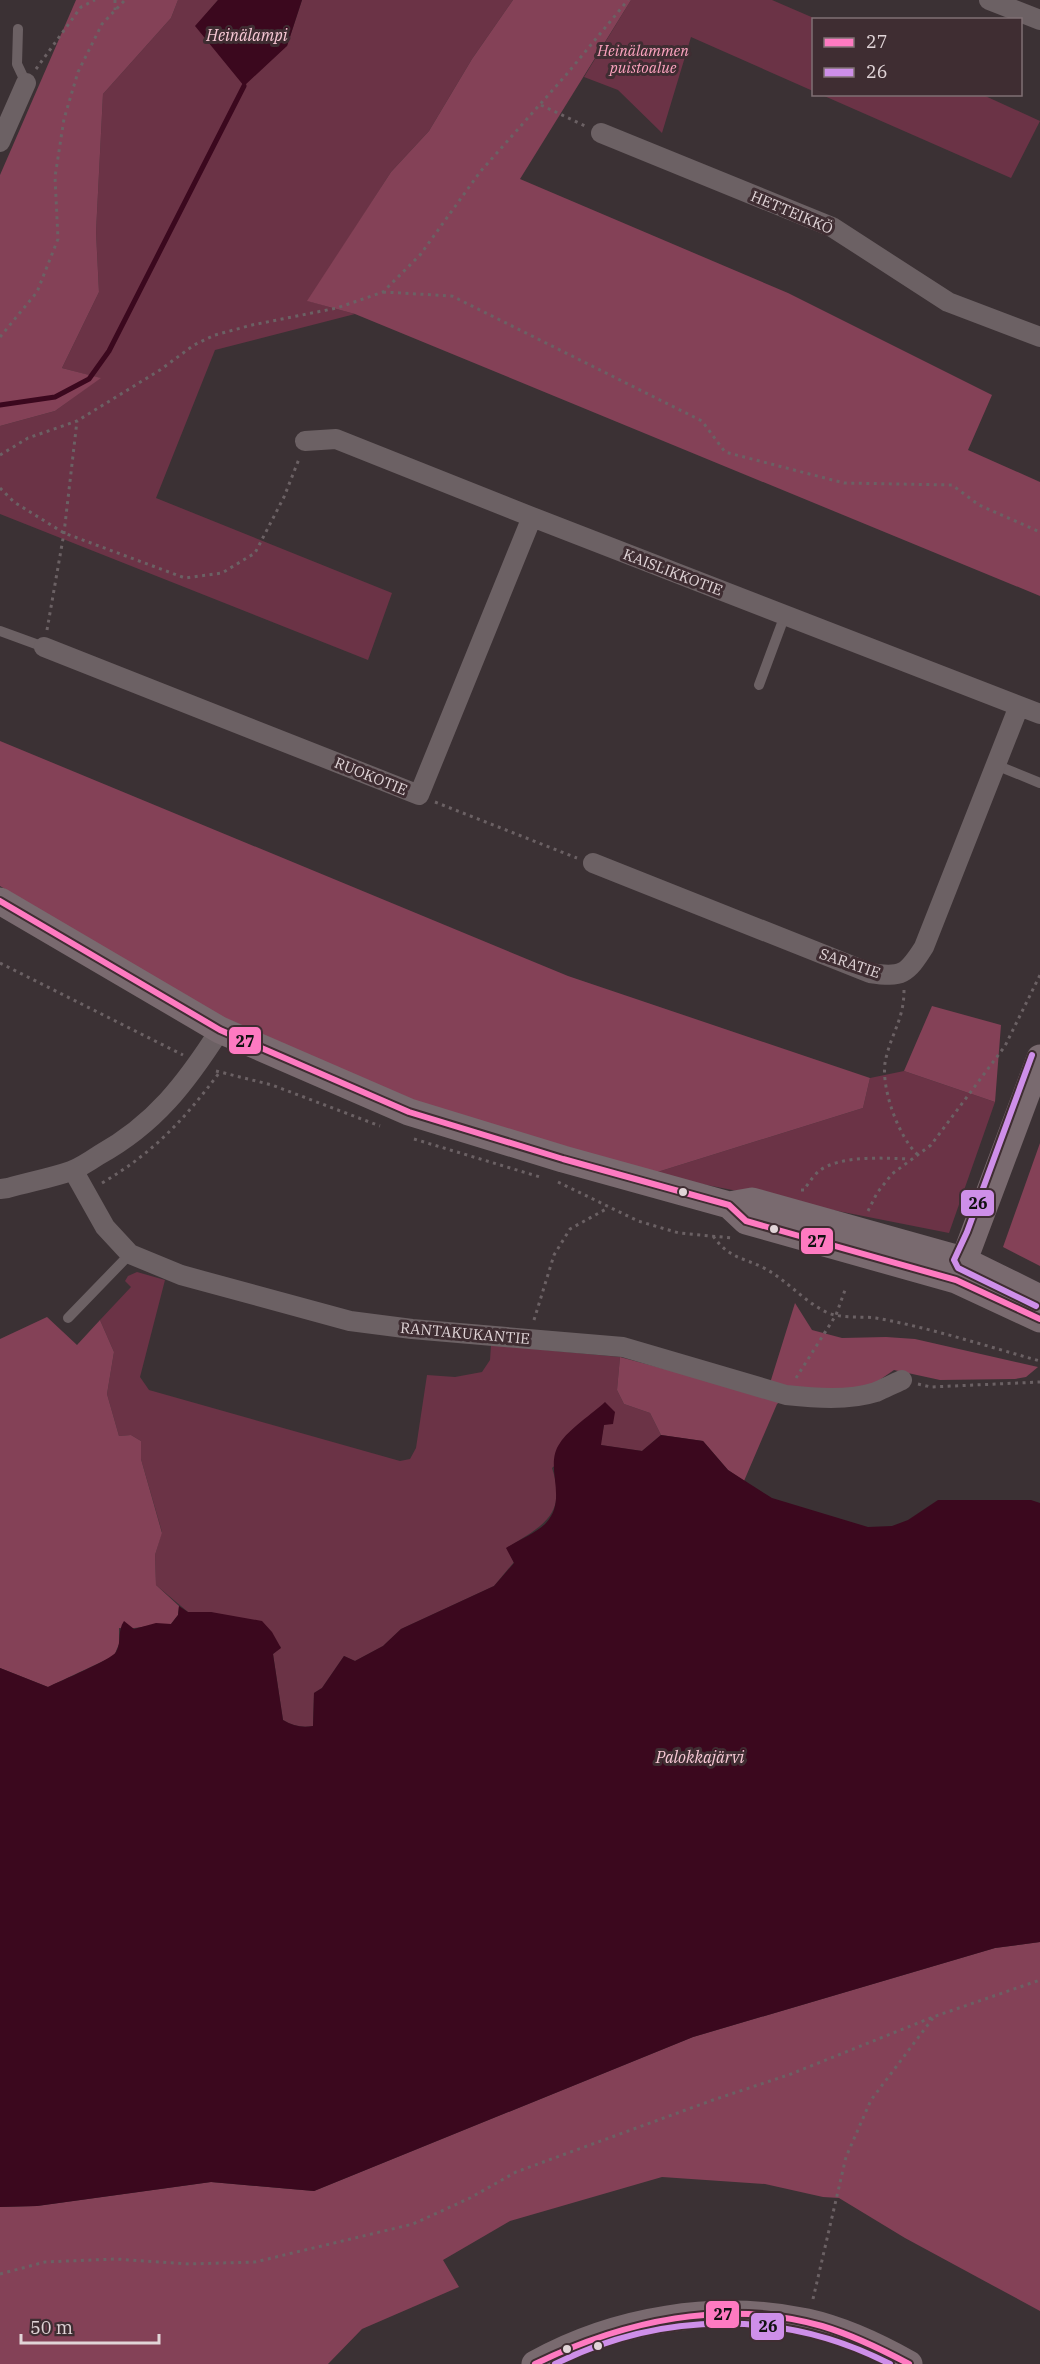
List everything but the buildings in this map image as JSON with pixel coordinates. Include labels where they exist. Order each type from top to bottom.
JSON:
[{"type":"main road","points":[[0,901],[220,1030],[409,1112],[563,1159],[729,1205],[752,1201],[1040,1298]]},
{"type":"main road","points":[[960,1270],[975,1236],[1040,1058]]},
{"type":"main road","points":[[960,1270],[1040,1319]]},
{"type":"main road","points":[[535,2364],[576,2344],[617,2330],[654,2321],[719,2314],[758,2315],[807,2322],[854,2337],[909,2364]]},
{"type":"street","points":[[989,0],[1040,20]]},
{"type":"street","points":[[2,130],[26,82]]},
{"type":"street","name":"HETTEIKKÖ","points":[[601,133],[832,227],[948,302],[1040,337]]},
{"type":"street","name":"KAISLIKKOTIE","points":[[305,441],[336,439],[1040,714]]},
{"type":"street","name":"RUOKOTIE","points":[[44,646],[418,795],[531,517]]},
{"type":"street","name":"SARATIE","points":[[593,863],[870,973],[890,976],[902,974],[914,963],[924,947],[1019,706]]},
{"type":"street","points":[[0,1189],[73,1170],[109,1150],[154,1117],[181,1088],[220,1030]]},
{"type":"street","name":"RANTAKUKANTIE","points":[[73,1170],[105,1227],[130,1254],[181,1275],[350,1321],[623,1347],[786,1395],[810,1398],[874,1392],[902,1380]]},
{"type":"lane","points":[[18,30],[17,64],[26,82]]},
{"type":"lane","points":[[759,685],[785,615]]},
{"type":"lane","points":[[0,631],[44,646]]},
{"type":"lane","points":[[996,765],[1040,783]]},
{"type":"lane","points":[[68,1318],[130,1254]]},
{"type":"path","points":[[26,82],[81,8],[95,0]]},
{"type":"path","points":[[115,0],[115,10]]},
{"type":"path","points":[[0,337],[37,292],[58,239],[55,177],[64,119],[78,72],[102,24],[125,0]]},
{"type":"path","points":[[384,292],[420,255],[480,172],[541,105],[628,0]]},
{"type":"path","points":[[541,105],[601,133]]},
{"type":"path","points":[[0,455],[28,438],[76,420],[160,370],[195,345],[215,335],[337,308],[384,292],[452,296],[702,421],[725,452],[844,483],[952,485],[979,505],[1040,532]]},
{"type":"path","points":[[44,646],[64,533],[76,420]]},
{"type":"path","points":[[0,488],[14,502],[64,533],[185,578],[222,573],[255,553],[284,497],[305,441]]},
{"type":"path","points":[[418,795],[560,853],[593,863]]},
{"type":"path","points":[[902,974],[904,1004],[897,1031],[885,1058],[884,1079],[902,1134],[917,1154]]},
{"type":"path","points":[[868,1211],[883,1184],[910,1159],[931,1145],[1005,1046],[1040,975]]},
{"type":"path","points":[[795,1189],[804,1190],[819,1171],[831,1164],[873,1158],[910,1159]]},
{"type":"path","points":[[532,1339],[532,1329],[554,1255],[570,1229],[608,1208]]},
{"type":"path","points":[[713,1236],[720,1246],[731,1254],[761,1267],[783,1280],[817,1307],[836,1315],[876,1318],[1040,1360]]},
{"type":"path","points":[[786,1395],[836,1315],[845,1290]]},
{"type":"path","points":[[902,1380],[931,1387],[1040,1382]]},
{"type":"path","points":[[0,2274],[45,2262],[116,2259],[189,2264],[255,2262],[413,2224],[470,2198],[516,2172],[791,2074],[933,2017],[1040,1980]]},
{"type":"path","points":[[807,2322],[846,2157],[871,2100],[933,2017]]},
{"type":"green space","points":[[178,0],[218,0],[196,26],[287,46],[302,0],[513,0],[472,59],[429,131],[391,172],[308,301],[355,314],[215,350],[156,498],[392,593],[368,660],[0,514],[0,426],[55,411],[100,378],[62,368],[99,292],[96,232],[103,94],[171,18]]},
{"type":"green space","name":"Heinälammen puistoalue","points":[[631,0],[772,0],[814,18],[812,91],[691,37],[662,133],[618,90],[584,77]]},
{"type":"green space","points":[[824,96],[985,96],[1040,121],[1011,178]]},
{"type":"green space","points":[[904,1071],[995,1102],[949,1233],[651,1174],[863,1108],[870,1078]]},
{"type":"green space","points":[[137,1272],[165,1280],[140,1377],[149,1390],[400,1461],[410,1459],[416,1448],[427,1375],[455,1377],[482,1372],[490,1360],[491,1345],[620,1357],[617,1390],[624,1404],[650,1413],[661,1435],[642,1451],[600,1445],[604,1425],[615,1412],[552,1468],[556,1484],[554,1509],[540,1526],[507,1548],[514,1562],[494,1586],[401,1629],[383,1646],[355,1661],[344,1656],[322,1688],[314,1693],[313,1726],[294,1725],[283,1720],[273,1654],[281,1647],[211,1612],[188,1612],[156,1585],[155,1555],[162,1532],[141,1459],[141,1441],[131,1435],[119,1436],[107,1394],[114,1352],[100,1320],[131,1287],[125,1281],[128,1276]]},
{"type":"shaded area","points":[[76,0],[178,0],[171,18],[103,94],[96,232],[99,292],[62,368],[101,378],[55,411],[0,426],[0,175]]},
{"type":"shaded area","points":[[513,0],[631,0],[520,179],[788,293],[992,395],[968,450],[1040,482],[1040,596],[355,314],[307,301],[391,172],[429,131],[472,59]]},
{"type":"shaded area","points":[[0,741],[568,976],[870,1078],[863,1108],[651,1174],[471,1123],[391,1091],[202,1008],[0,886]]},
{"type":"shaded area","points":[[932,1006],[1001,1025],[995,1102],[904,1071]]},
{"type":"shaded area","points":[[1040,1143],[1040,1266],[1003,1247]]},
{"type":"shaded area","points":[[795,1303],[812,1330],[842,1338],[915,1339],[1038,1367],[1026,1377],[1015,1379],[940,1380],[894,1370],[865,1390],[795,1391],[777,1404],[744,1481],[728,1470],[703,1441],[661,1435],[650,1413],[624,1404],[617,1390],[620,1357],[766,1396]]},
{"type":"shaded area","points":[[47,1317],[77,1345],[100,1320],[114,1352],[107,1394],[119,1436],[131,1435],[141,1441],[141,1459],[162,1533],[155,1555],[156,1585],[179,1606],[178,1615],[171,1624],[119,1628],[119,1644],[114,1656],[48,1687],[0,1668],[0,1339]]},
{"type":"shaded area","points":[[1040,1942],[1040,2311],[905,2238],[839,2198],[823,2197],[765,2184],[662,2177],[510,2221],[443,2260],[459,2287],[362,2329],[328,2364],[0,2364],[0,2207],[37,2206],[211,2182],[314,2191],[693,2037],[995,1948]]},
{"type":"water","name":"Heinälampi","points":[[218,0],[302,0],[287,46],[244,86],[195,26]]},
{"type":"water","name":"Palokkajärvi","points":[[605,1402],[615,1412],[613,1424],[604,1425],[601,1445],[642,1451],[661,1435],[703,1441],[728,1470],[772,1498],[868,1527],[892,1526],[908,1520],[938,1500],[1031,1500],[1040,1503],[1040,1942],[995,1948],[693,2037],[314,2191],[211,2182],[37,2206],[0,2207],[0,1668],[48,1687],[112,1656],[118,1648],[124,1621],[134,1629],[156,1623],[171,1624],[178,1615],[179,1606],[188,1612],[211,1612],[262,1621],[272,1632],[281,1648],[273,1654],[283,1720],[298,1726],[313,1726],[314,1693],[322,1688],[344,1656],[355,1661],[383,1646],[401,1629],[494,1586],[514,1563],[506,1548],[533,1533],[546,1523],[553,1513],[556,1503],[555,1452],[560,1443]]},
{"type":"waterway","points":[[0,405],[55,397],[89,379],[109,351],[244,86]]},
{"type":"transit line","name":"27","points":[[0,901],[220,1030],[409,1112],[563,1159],[729,1205],[746,1221],[956,1280],[1040,1319]]},
{"type":"transit line","name":"26","points":[[1032,1055],[967,1232],[954,1260],[958,1268],[1036,1306]]},
{"type":"transit line","name":"27","points":[[535,2364],[603,2336],[675,2318],[712,2314],[749,2314],[785,2318],[822,2326],[866,2343],[909,2364]]},
{"type":"transit line","name":"26","points":[[555,2364],[596,2347],[638,2334],[680,2326],[723,2324],[766,2326],[808,2333],[850,2346],[890,2364]]}]
